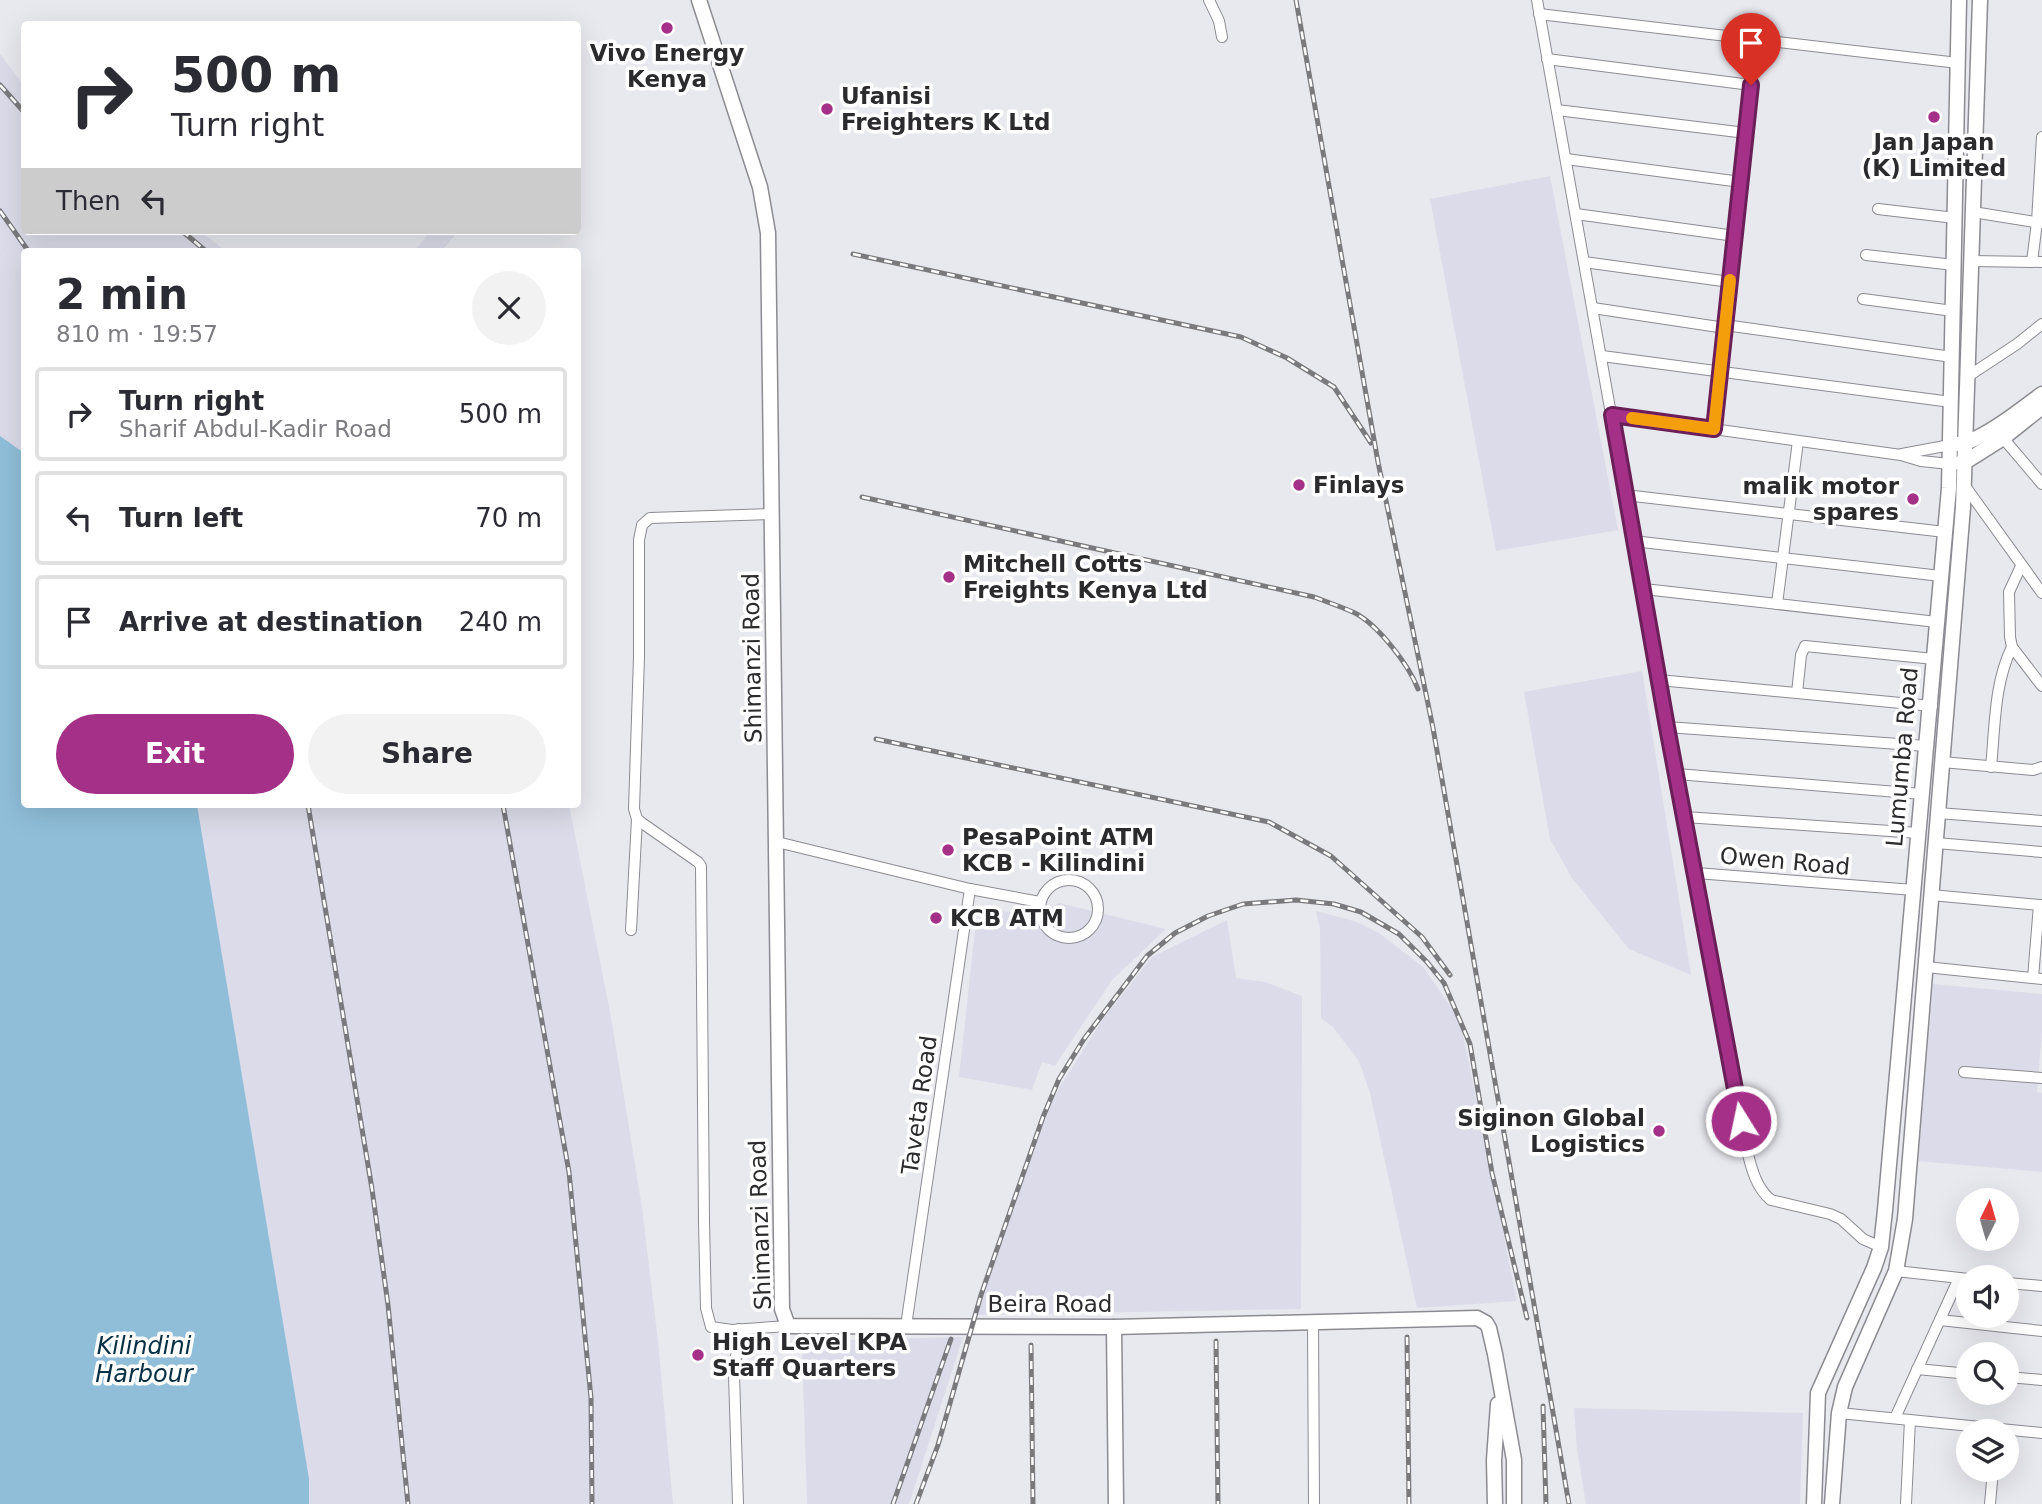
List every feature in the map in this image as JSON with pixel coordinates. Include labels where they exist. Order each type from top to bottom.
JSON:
[{"type":"main road","name":"Shimanzi Road","points":[[699,0],[766,211],[770,268],[782,1309],[788,1326]]},
{"type":"main road","name":"Lumumba Road","points":[[1958,444],[1951,402],[1959,0]]},
{"type":"main road","name":"Lumumba Road","points":[[1814,1504],[1818,1394],[1868,1286],[1881,1247],[1926,746],[1932,706],[1945,532],[1957,463],[1967,377],[1980,0]]},
{"type":"main road","points":[[1958,444],[2042,405]]},
{"type":"main road","points":[[1957,463],[2003,438],[2042,405]]},
{"type":"main road","name":"Lumumba Road","points":[[1832,1504],[1839,1413],[1846,1387],[1896,1271],[1905,1219],[1964,484],[1957,463]]},
{"type":"main road","points":[[1909,940],[1928,941]]},
{"type":"main road","name":"Beira Road","points":[[788,1326],[1114,1327],[1477,1318],[1489,1328],[1499,1378]]},
{"type":"main road","points":[[1114,1327],[1116,1504]]},
{"type":"main road","points":[[1495,1504],[1494,1460],[1499,1378]]},
{"type":"main road","points":[[1499,1378],[1514,1460],[1514,1504]]},
{"type":"street","points":[[1209,0],[1219,21],[1222,37]]},
{"type":"street","points":[[1537,0],[1633,541],[1746,1147],[1754,1176],[1763,1194],[1771,1200],[1830,1214],[1841,1219],[1863,1238],[1881,1247]]},
{"type":"street","points":[[1539,13],[1958,63]]},
{"type":"street","points":[[1714,429],[1756,39]]},
{"type":"street","points":[[1547,59],[1751,85]]},
{"type":"street","points":[[1557,110],[1746,133]]},
{"type":"street","points":[[1971,261],[2037,262],[2042,137]]},
{"type":"street","points":[[1566,159],[1741,182]]},
{"type":"street","points":[[1878,209],[1955,218]]},
{"type":"street","points":[[1973,212],[2040,222]]},
{"type":"street","points":[[1576,214],[1735,236]]},
{"type":"street","points":[[1866,255],[1954,265]]},
{"type":"street","points":[[1584,262],[1730,282]]},
{"type":"street","points":[[1863,299],[1953,311]]},
{"type":"street","points":[[1593,308],[1952,358]]},
{"type":"street","points":[[1967,377],[2042,324]]},
{"type":"street","points":[[1602,356],[1951,402]]},
{"type":"street","points":[[1612,415],[1901,455],[1921,461],[1957,463]]},
{"type":"street","points":[[2003,438],[2042,484]]},
{"type":"street","points":[[1777,604],[1798,441]]},
{"type":"street","points":[[1901,455],[1958,444]]},
{"type":"street","points":[[1964,484],[2042,592]]},
{"type":"street","points":[[1625,495],[1945,532]]},
{"type":"street","points":[[631,930],[637,819],[634,809],[639,668],[639,532],[650,518],[773,514]]},
{"type":"street","points":[[1633,541],[1941,576]]},
{"type":"street","points":[[2021,566],[2013,580],[2008,600],[2012,647],[2042,686]]},
{"type":"street","points":[[1644,589],[1937,622]]},
{"type":"street","points":[[1797,693],[1802,648],[1805,646],[1934,659]]},
{"type":"street","points":[[1991,767],[1996,708],[2004,662],[2012,647]]},
{"type":"street","points":[[1659,680],[1932,706]]},
{"type":"street","points":[[1667,727],[1926,746]]},
{"type":"street","points":[[1942,762],[2033,770],[2042,767]]},
{"type":"street","points":[[1677,774],[1922,794]]},
{"type":"street","points":[[1938,813],[2042,821]]},
{"type":"street","points":[[1685,817],[1919,833]]},
{"type":"street","points":[[637,819],[701,866],[706,1308],[711,1327],[739,1329],[788,1326]]},
{"type":"street","points":[[777,842],[970,889],[1040,902]]},
{"type":"street","points":[[1936,843],[2042,852]]},
{"type":"street","name":"Owen Road","points":[[1696,873],[1914,890]]},
{"type":"street","points":[[1068,879],[1086,885],[1093,892],[1098,910],[1096,919],[1083,934],[1065,937],[1048,929],[1042,921],[1040,902],[1050,886],[1068,879]]},
{"type":"street","name":"Taveta Road","points":[[906,1326],[970,889]]},
{"type":"street","points":[[1926,967],[2038,978],[2041,905],[1931,895]]},
{"type":"street","points":[[1964,1072],[2042,1078]]},
{"type":"street","points":[[1896,1271],[1956,1278]]},
{"type":"street","points":[[2019,1284],[2042,1286]]},
{"type":"street","points":[[1895,1418],[1940,1320],[1956,1293]]},
{"type":"street","points":[[1940,1320],[2042,1331]]},
{"type":"street","points":[[1313,1322],[1314,1504]]},
{"type":"street","points":[[738,1504],[734,1375],[739,1329]]},
{"type":"street","points":[[1917,1369],[1956,1373]]},
{"type":"street","points":[[2019,1378],[2042,1380]]},
{"type":"street","points":[[1839,1413],[1956,1425]]},
{"type":"street","points":[[1906,1504],[1910,1420]]},
{"type":"street","points":[[2019,1432],[2042,1433]]},
{"type":"street","points":[[1990,1504],[1992,1482]]},
{"type":"shaded area","points":[[0,54],[21,82],[21,235],[205,235],[222,248],[21,248],[21,461],[0,445]]},
{"type":"shaded area","points":[[1550,176],[1618,530],[1496,551],[1430,199]]},
{"type":"shaded area","points":[[427,235],[455,235],[444,248],[417,248]]},
{"type":"shaded area","points":[[1642,671],[1691,975],[1629,949],[1572,878],[1550,839],[1524,692]]},
{"type":"shaded area","points":[[193,808],[570,808],[611,1017],[642,1208],[673,1504],[300,1504]]},
{"type":"shaded area","points":[[1059,903],[1166,929],[1112,980],[1055,1066],[1042,1062],[1032,1090],[959,1077],[976,921],[995,910],[1034,915]]},
{"type":"shaded area","points":[[1316,911],[1357,922],[1379,933],[1424,968],[1460,1020],[1517,1301],[1417,1308],[1370,1093],[1359,1061],[1333,1027],[1321,1018],[1320,929]]},
{"type":"shaded area","points":[[1227,920],[1236,978],[1265,982],[1302,996],[1301,1309],[974,1315],[1037,1130],[1058,1090],[1103,1019],[1152,957]]},
{"type":"shaded area","points":[[1933,984],[2042,994],[2037,1092],[2042,1093],[2042,1172],[1918,1161]]},
{"type":"shaded area","points":[[963,1337],[909,1504],[807,1504],[802,1341]]},
{"type":"shaded area","points":[[1574,1408],[1803,1413],[1800,1504],[1586,1504],[1577,1449]]},
{"type":"water","name":"Kilindini Harbour","points":[[0,436],[21,451],[21,808],[197,808],[309,1479],[309,1504],[0,1504]]},
{"type":"railway","points":[[1296,0],[1378,462],[1433,728],[1569,1504]]},
{"type":"railway","points":[[0,85],[21,109]]},
{"type":"railway","points":[[0,211],[26,248]]},
{"type":"railway","points":[[187,235],[202,248]]},
{"type":"railway","points":[[853,254],[1241,337],[1287,358],[1334,387],[1371,443]]},
{"type":"railway","points":[[862,497],[1314,597],[1364,619],[1383,636],[1400,658],[1418,689]]},
{"type":"railway","points":[[876,739],[1269,822],[1331,856],[1422,937],[1450,975]]},
{"type":"railway","points":[[308,808],[372,1189],[388,1305],[408,1504]]},
{"type":"railway","points":[[504,808],[569,1172],[591,1398],[592,1504]]},
{"type":"railway","points":[[916,1504],[938,1445],[981,1295],[1043,1117],[1059,1079],[1084,1039],[1147,956],[1175,933],[1208,916],[1243,904],[1296,900],[1334,904],[1361,912],[1399,934],[1444,983],[1470,1044],[1492,1173],[1527,1318]]},
{"type":"railway","points":[[1407,1337],[1409,1504]]},
{"type":"railway","points":[[893,1504],[951,1339]]},
{"type":"railway","points":[[1216,1341],[1218,1504]]},
{"type":"railway","points":[[1031,1345],[1033,1504]]},
{"type":"railway","points":[[1543,1406],[1546,1504]]},
{"type":"slow traffic","points":[[1632,418],[1714,429],[1730,280]]},
{"type":"place","name":"Vivo Energy Kenya","points":[[667,28]]},
{"type":"place","name":"Ufanisi Freighters K Ltd","points":[[827,109]]},
{"type":"place","name":"Jan Japan (K) Limited","points":[[1934,117]]},
{"type":"place","name":"Finlays","points":[[1299,485]]},
{"type":"place","name":"malik motor spares","points":[[1913,499]]},
{"type":"place","name":"Mitchell Cotts Freights Kenya Ltd","points":[[949,577]]},
{"type":"place","name":"PesaPoint ATM KCB - Kilindini","points":[[948,850]]},
{"type":"place","name":"KCB ATM","points":[[936,918]]},
{"type":"place","name":"Siginon Global Logistics","points":[[1659,1131]]},
{"type":"place","name":"High Level KPA Staff Quarters","points":[[698,1355]]},
{"type":"route","points":[[1741,1121],[1612,415],[1714,429],[1751,85]]}]
